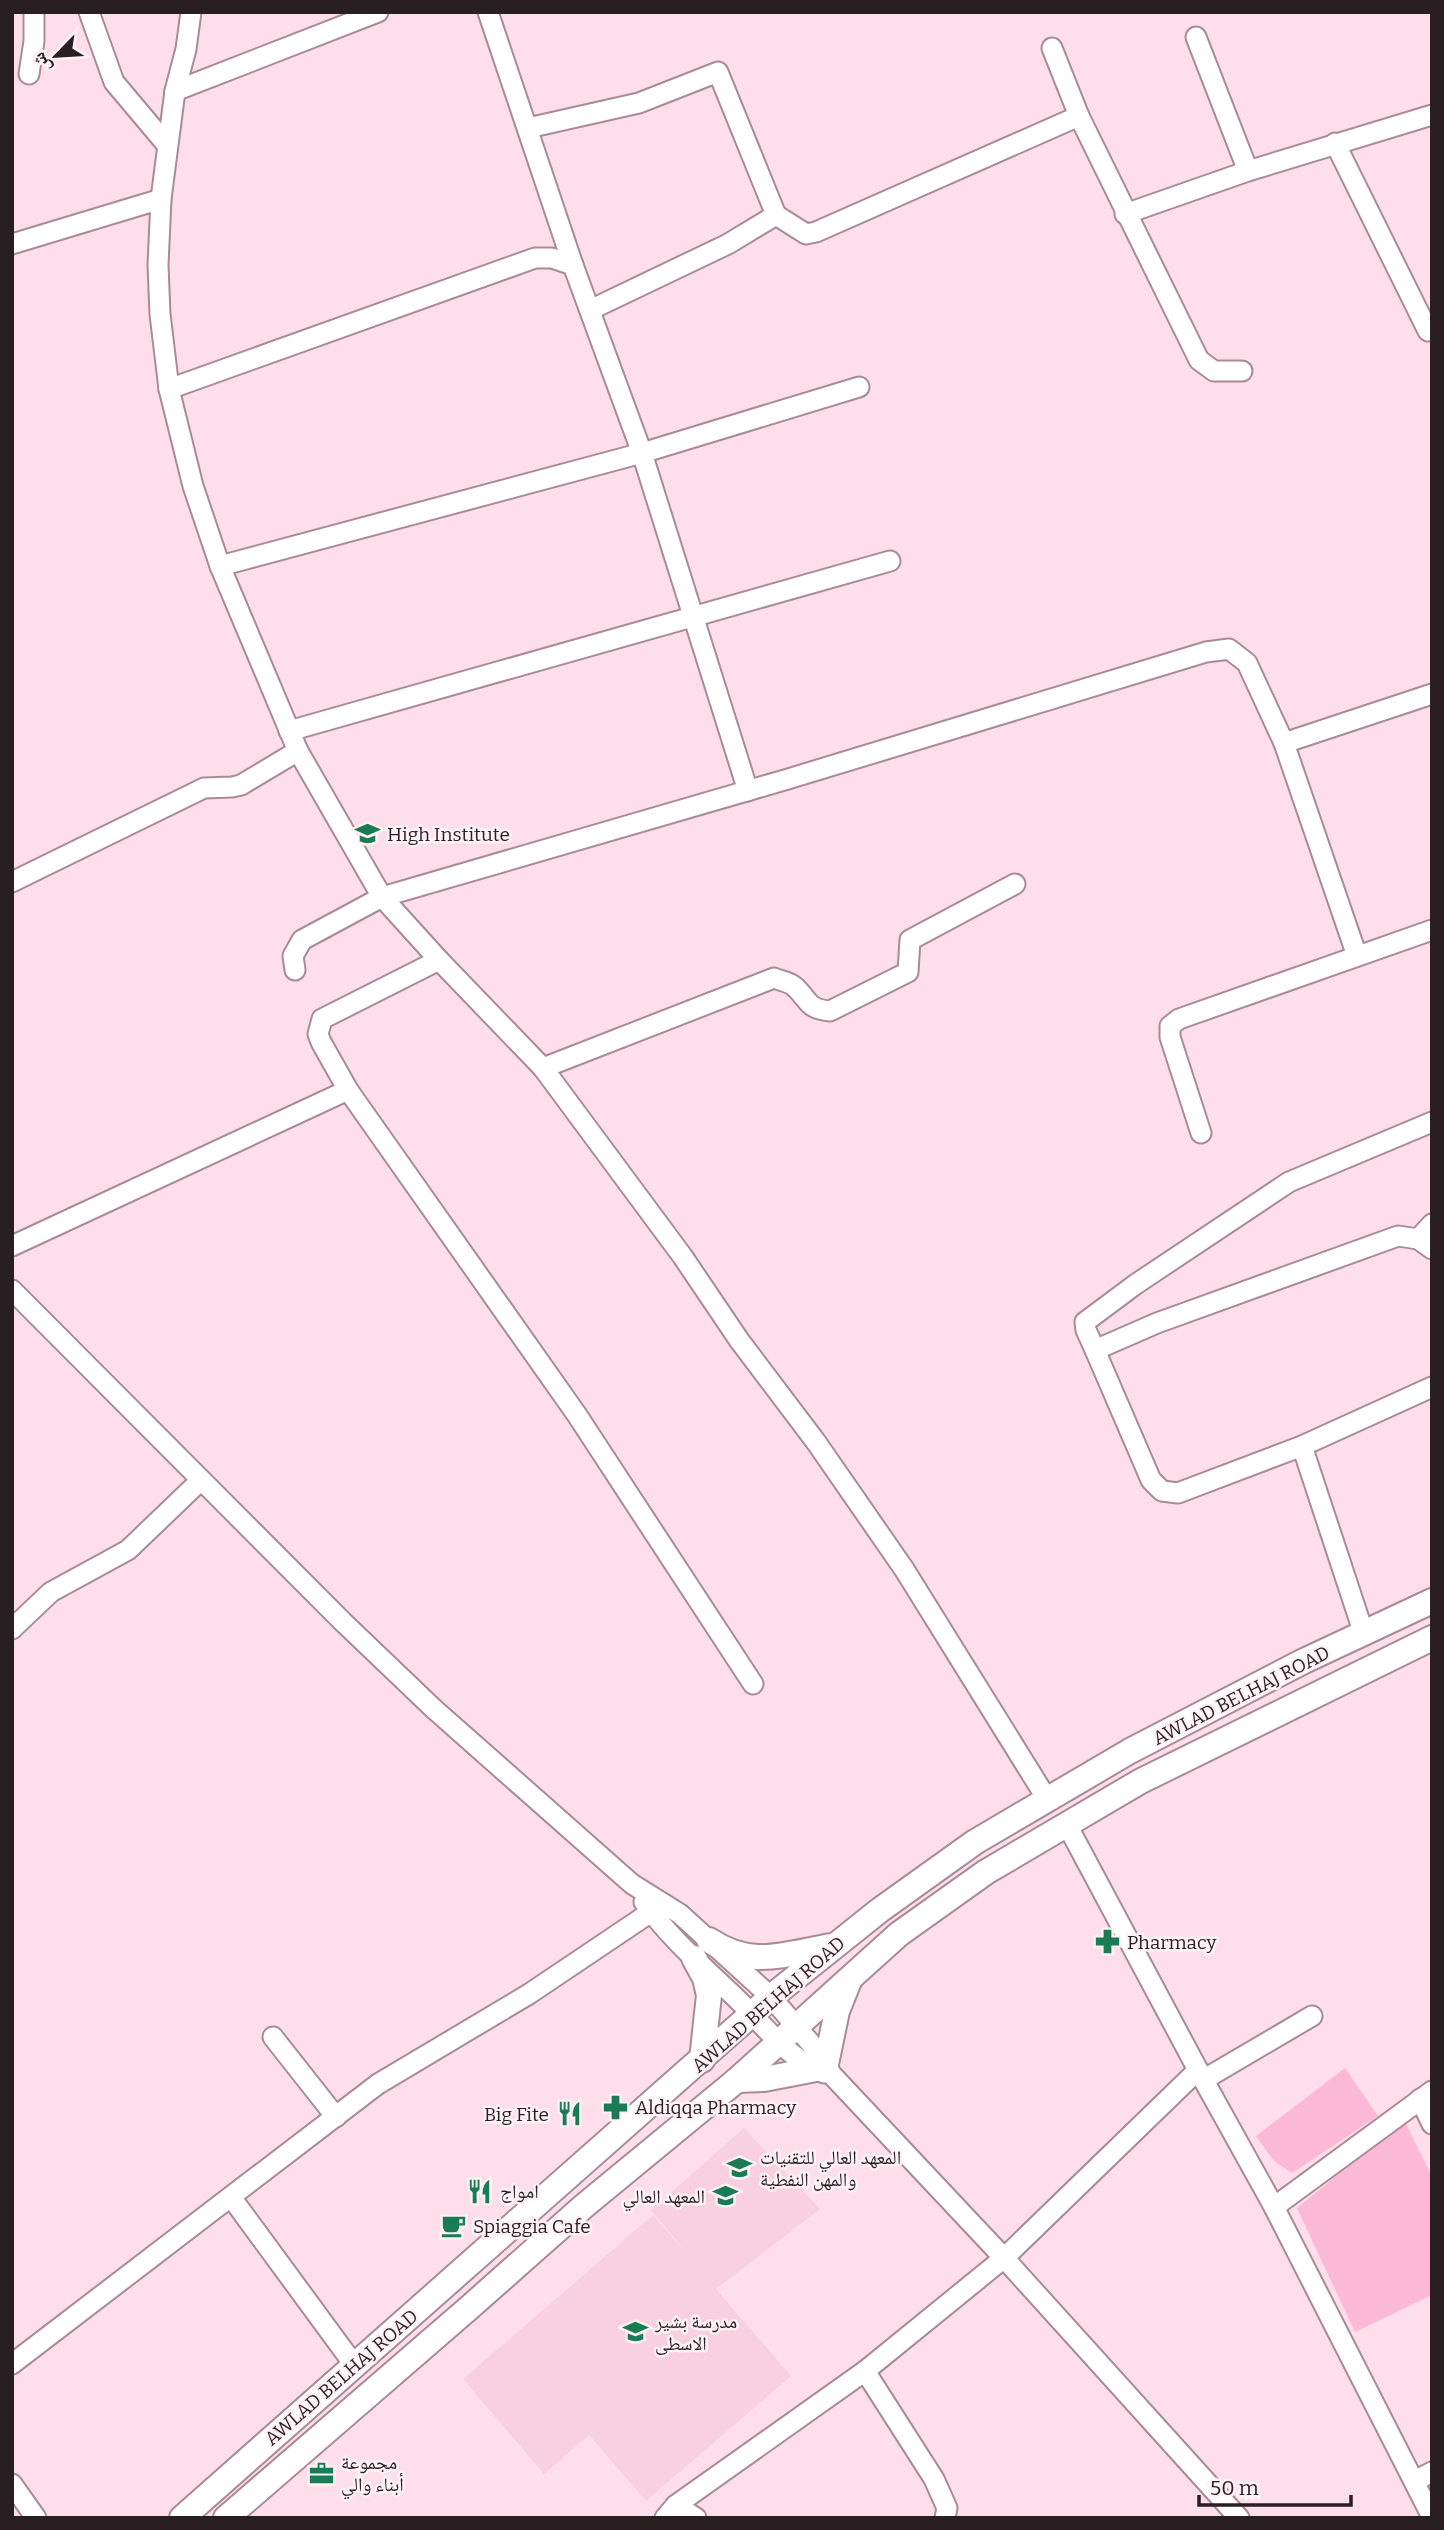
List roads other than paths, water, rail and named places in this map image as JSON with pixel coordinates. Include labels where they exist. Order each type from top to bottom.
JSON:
[{"type":"main road","name":"AWLAD BELHAJ ROAD","points":[[182,2518],[211,2489],[762,2006],[835,1945],[975,1842],[1130,1751],[1304,1661],[1432,1601]]},
{"type":"main road","name":"AWLAD BELHAJ ROAD","points":[[229,2517],[584,2206],[737,2080],[899,1934],[986,1872],[1141,1781],[1432,1638]]},
{"type":"main road","points":[[702,2060],[709,1995],[702,1949],[752,1959],[835,1945]]},
{"type":"main road","points":[[737,2080],[824,2070],[837,2011],[851,1975]]},
{"type":"street","points":[[29,74],[34,41],[34,12]]},
{"type":"street","points":[[89,12],[114,82],[167,145]]},
{"type":"street","points":[[191,12],[186,49],[175,91],[161,199],[158,265],[160,314],[169,389],[193,486],[220,566],[298,751],[382,897],[543,1068],[816,1442],[897,1559],[1047,1799]]},
{"type":"street","points":[[175,91],[378,12]]},
{"type":"street","points":[[488,12],[573,265],[642,453],[748,791]]},
{"type":"street","points":[[1196,37],[1248,171]]},
{"type":"street","points":[[1052,48],[1079,116],[1125,214],[1199,360],[1214,371],[1242,371]]},
{"type":"street","points":[[528,128],[639,103],[718,72],[776,215],[806,234],[816,232],[1079,116]]},
{"type":"street","points":[[1125,214],[1248,171],[1432,115]]},
{"type":"street","points":[[1335,143],[1428,331]]},
{"type":"street","points":[[12,244],[161,199]]},
{"type":"street","points":[[590,310],[728,244],[776,215]]},
{"type":"street","points":[[169,389],[535,258],[552,258],[573,265]]},
{"type":"street","points":[[220,566],[642,453],[859,387]]},
{"type":"street","points":[[289,731],[890,561]]},
{"type":"street","points":[[295,970],[293,956],[302,940],[382,897],[748,791],[1206,652],[1229,649],[1247,663],[1284,743],[1357,956]]},
{"type":"street","points":[[1284,743],[1432,694]]},
{"type":"street","points":[[12,882],[204,788],[232,788],[241,785],[298,751]]},
{"type":"street","points":[[543,1068],[774,978],[793,985],[808,1004],[818,1010],[830,1011],[908,972],[910,940],[1015,884]]},
{"type":"street","points":[[1201,1133],[1170,1037],[1170,1026],[1179,1019],[1432,930]]},
{"type":"street","points":[[439,960],[322,1018],[318,1034],[348,1090],[577,1415],[753,1684]]},
{"type":"street","points":[[12,1246],[348,1090]]},
{"type":"street","points":[[1432,1122],[1289,1182],[1136,1284],[1085,1322],[1086,1330],[1150,1480],[1162,1491],[1178,1493],[1301,1446],[1432,1387]]},
{"type":"street","points":[[1095,1350],[1157,1323],[1398,1236],[1425,1244],[1432,1224]]},
{"type":"street","points":[[12,1290],[343,1622],[434,1709],[632,1884],[680,1914],[702,1949]]},
{"type":"street","points":[[1301,1446],[1364,1634]]},
{"type":"street","points":[[12,1629],[51,1592],[128,1550],[201,1480]]},
{"type":"street","points":[[1066,1823],[1200,2075],[1423,2476],[1430,2517]]},
{"type":"street","points":[[632,1884],[651,1912],[702,1949],[762,2006],[1004,2258],[1239,2518]]},
{"type":"street","points":[[12,2364],[378,2084],[529,1994],[651,1912]]},
{"type":"street","points":[[670,2511],[865,2371],[1004,2258],[1200,2075],[1312,2015]]},
{"type":"street","points":[[273,2037],[336,2117]]},
{"type":"street","points":[[1274,2207],[1426,2095],[1432,2124]]},
{"type":"street","points":[[231,2197],[355,2365]]},
{"type":"street","points":[[865,2371],[934,2479],[947,2508],[945,2518]]},
{"type":"street","points":[[12,2484],[36,2518]]},
{"type":"street","points":[[670,2511],[696,2518]]},
{"type":"place","name":"High Institute","points":[[367,834]]},
{"type":"place","name":"Pharmacy","points":[[1107,1942]]},
{"type":"place","name":"Aldiqqa Pharmacy","points":[[615,2107]]},
{"type":"place","name":"Big Fite","points":[[569,2114]]},
{"type":"place","name":"المعهد العالي للتقنيات والمهن النفطية","points":[[740,2168]]},
{"type":"place","name":"امواج","points":[[480,2191]]},
{"type":"place","name":"المعهد العالي","points":[[725,2196]]},
{"type":"place","name":"Spiaggia Cafe","points":[[453,2226]]},
{"type":"place","name":"مدرسة بشير الاسطى","points":[[635,2332]]},
{"type":"place","name":"مجموعة أبناء والي","points":[[321,2473]]}]
